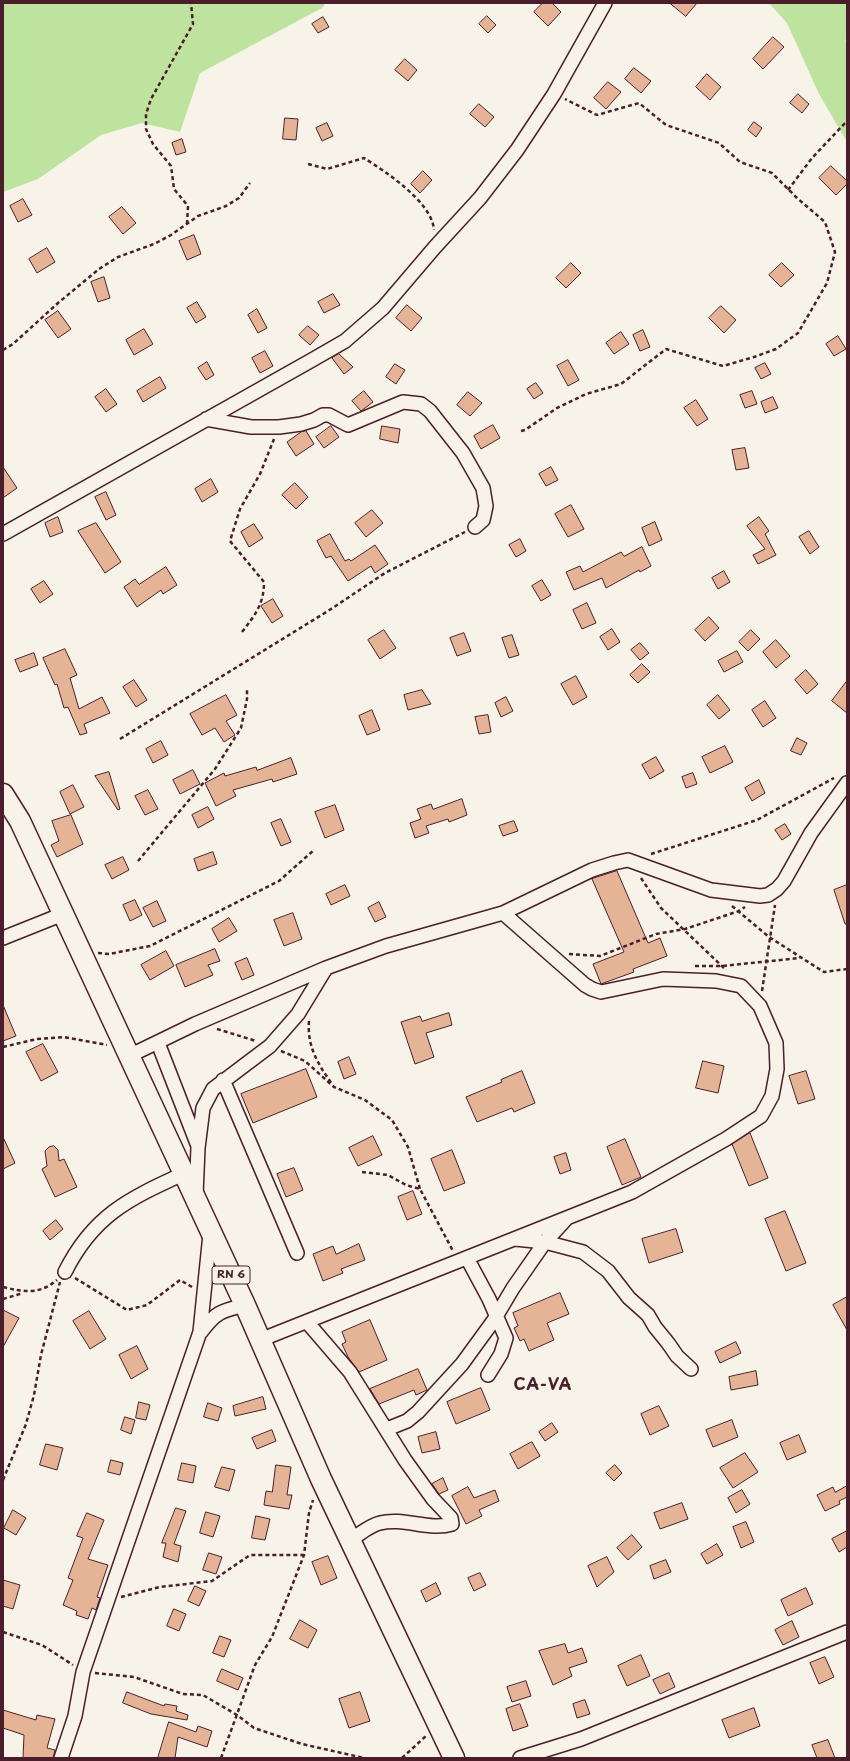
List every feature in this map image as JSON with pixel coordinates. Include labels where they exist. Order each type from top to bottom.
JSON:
[{"type":"main road","name":"RN 6","points":[[3,794],[20,821],[245,1305],[320,1479],[454,1758]]},
{"type":"street","points":[[3,534],[345,340],[383,308],[435,247],[480,198],[517,150],[554,94],[605,3]]},
{"type":"street","points":[[206,419],[251,427],[279,427],[301,424],[314,420],[323,415],[329,415],[348,425],[404,402],[421,404],[430,412],[463,453],[483,488],[486,506],[483,520],[475,527]]},
{"type":"street","points":[[127,1052],[158,1043],[195,1024],[326,968],[386,946],[503,913],[592,870],[628,860],[712,890],[760,896],[768,894],[784,881],[841,780]]},
{"type":"street","points":[[260,1340],[632,1192],[726,1139],[761,1116],[772,1096],[777,1069],[776,1043],[760,1006],[741,986],[716,980],[662,979],[601,992],[585,985],[503,913]]},
{"type":"street","points":[[3,938],[63,914]]},
{"type":"street","points":[[196,1201],[198,1148],[203,1108],[213,1089],[270,1046],[298,1014],[326,968]]},
{"type":"street","points":[[158,1043],[198,1148]]},
{"type":"street","points":[[223,1080],[297,1253]]},
{"type":"street","points":[[65,1272],[82,1242],[94,1228],[111,1213],[141,1193],[183,1174]]},
{"type":"street","points":[[387,1429],[407,1421],[427,1404],[462,1364],[497,1316],[513,1288],[545,1242],[567,1217]]},
{"type":"street","points":[[61,1758],[75,1716],[83,1672],[200,1332],[210,1232]]},
{"type":"street","points":[[513,1239],[545,1242],[583,1252],[608,1271],[629,1298],[648,1315],[655,1327],[677,1356],[691,1369]]},
{"type":"street","points":[[463,1260],[497,1316],[506,1338],[501,1354],[488,1375]]},
{"type":"street","points":[[200,1332],[215,1315],[224,1310],[245,1305]]},
{"type":"street","points":[[307,1322],[350,1372],[405,1460],[433,1499],[451,1518],[452,1524],[436,1526],[394,1521],[379,1523],[350,1540]]},
{"type":"street","points":[[520,1758],[581,1739],[847,1632]]},
{"type":"path","points":[[187,224],[188,206],[174,189],[171,166],[153,144],[146,129],[146,114],[151,99],[193,24],[191,3]]},
{"type":"path","points":[[521,430],[525,430],[557,408],[586,394],[621,384],[666,349],[723,366],[776,349],[798,332],[827,283],[835,252],[824,222],[788,190],[772,173],[740,162],[719,143],[666,125],[639,103],[597,115],[554,94]]},
{"type":"path","points":[[788,190],[812,158],[847,121]]},
{"type":"path","points":[[308,164],[327,169],[364,158],[412,193],[434,222],[435,247]]},
{"type":"path","points":[[3,350],[13,344],[58,303],[100,269],[118,257],[154,244],[198,216],[226,206],[239,198],[250,183]]},
{"type":"path","points":[[242,632],[253,617],[264,596],[264,582],[230,541],[240,510],[260,474],[279,427]]},
{"type":"path","points":[[120,739],[328,611],[385,573],[475,527]]},
{"type":"path","points":[[138,861],[215,769],[241,728],[247,699],[247,690]]},
{"type":"path","points":[[741,986],[685,930],[660,908],[628,860],[660,852],[757,820],[841,780]]},
{"type":"path","points":[[80,951],[108,954],[150,946],[279,881],[314,850]]},
{"type":"path","points":[[760,1006],[777,888]]},
{"type":"path","points":[[712,890],[769,937],[824,972],[847,969]]},
{"type":"path","points":[[548,952],[600,956],[656,934],[685,930],[739,911],[760,896]]},
{"type":"path","points":[[689,966],[722,966],[766,960],[801,958]]},
{"type":"path","points":[[312,993],[308,1035],[317,1062],[334,1088]]},
{"type":"path","points":[[195,1024],[229,1031],[270,1046],[305,1062],[334,1088],[365,1100],[392,1120],[408,1147],[420,1189],[463,1260]]},
{"type":"path","points":[[3,1047],[37,1039],[64,1037],[127,1052]]},
{"type":"path","points":[[362,1172],[388,1175],[406,1185],[420,1189]]},
{"type":"path","points":[[65,1272],[127,1310],[147,1305],[180,1280],[205,1293]]},
{"type":"path","points":[[3,1299],[25,1292],[38,1291],[50,1286],[62,1276],[41,1355],[34,1395],[26,1424],[3,1480]]},
{"type":"path","points":[[3,1287],[25,1292]]},
{"type":"path","points":[[221,1758],[255,1665],[272,1636],[304,1555],[308,1513],[320,1479]]},
{"type":"path","points":[[107,1600],[160,1587],[212,1581],[250,1555],[304,1555]]},
{"type":"path","points":[[3,1632],[42,1645],[83,1672],[134,1677],[183,1694],[203,1695],[237,1715],[254,1728],[302,1744],[364,1758]]},
{"type":"path","points":[[402,1758],[439,1725]]},
{"type":"green space","points":[[3,3],[326,3],[322,8],[200,73],[180,132],[142,123],[101,135],[38,179],[3,192]]},
{"type":"green space","points":[[769,3],[847,3],[847,39],[845,40],[847,43],[847,142],[819,94],[787,23]]},
{"type":"building","points":[[543,3],[552,3],[561,12],[548,26],[534,12]]},
{"type":"building","points":[[670,3],[697,3],[686,16]]},
{"type":"building","points":[[487,16],[496,25],[488,33],[479,24]]},
{"type":"building","points":[[323,17],[329,27],[318,33],[312,24]]},
{"type":"building","points":[[773,37],[784,47],[763,69],[753,59]]},
{"type":"building","points":[[405,59],[417,70],[408,81],[395,70]]},
{"type":"building","points":[[634,68],[651,81],[641,93],[625,79]]},
{"type":"building","points":[[707,74],[721,87],[710,100],[696,87]]},
{"type":"building","points":[[608,82],[621,92],[606,109],[594,98]]},
{"type":"building","points":[[798,94],[809,104],[802,113],[790,103]]},
{"type":"building","points":[[479,104],[494,117],[485,127],[470,114]]},
{"type":"building","points":[[285,118],[298,119],[296,140],[283,139]]},
{"type":"building","points":[[754,122],[762,128],[756,137],[748,130]]},
{"type":"building","points":[[327,123],[333,136],[322,141],[316,128]]},
{"type":"building","points":[[182,139],[186,152],[176,155],[172,143]]},
{"type":"building","points":[[831,166],[847,181],[847,184],[836,195],[819,178]]},
{"type":"building","points":[[423,171],[432,180],[420,193],[411,184]]},
{"type":"building","points":[[23,199],[32,215],[18,222],[10,206]]},
{"type":"building","points":[[122,207],[136,223],[123,234],[109,217]]},
{"type":"building","points":[[194,235],[201,254],[187,260],[179,241]]},
{"type":"building","points":[[47,248],[55,262],[37,273],[29,259]]},
{"type":"building","points":[[571,263],[581,273],[566,288],[556,278]]},
{"type":"building","points":[[782,263],[794,275],[781,287],[769,275]]},
{"type":"building","points":[[104,277],[110,298],[98,302],[91,282]]},
{"type":"building","points":[[333,294],[340,305],[324,313],[318,302]]},
{"type":"building","points":[[197,302],[206,317],[196,323],[187,308]]},
{"type":"building","points":[[407,305],[422,318],[411,331],[396,318]]},
{"type":"building","points":[[721,306],[736,320],[724,333],[709,318]]},
{"type":"building","points":[[257,309],[267,328],[258,333],[248,315]]},
{"type":"building","points":[[58,311],[71,329],[58,338],[45,320]]},
{"type":"building","points":[[308,326],[319,335],[310,345],[299,335]]},
{"type":"building","points":[[144,329],[153,344],[134,355],[126,340]]},
{"type":"building","points":[[643,330],[650,347],[640,351],[633,335]]},
{"type":"building","points":[[621,332],[629,344],[614,354],[606,343]]},
{"type":"building","points":[[838,336],[846,349],[834,356],[826,344]]},
{"type":"building","points":[[265,351],[273,366],[260,373],[252,358]]},
{"type":"building","points":[[339,354],[353,367],[344,374],[332,358]]},
{"type":"building","points":[[568,360],[579,380],[568,386],[557,366]]},
{"type":"building","points":[[207,362],[214,375],[206,380],[198,368]]},
{"type":"building","points":[[765,363],[771,374],[761,379],[755,368]]},
{"type":"building","points":[[395,364],[405,370],[396,384],[386,377]]},
{"type":"building","points":[[160,377],[166,388],[143,402],[137,391]]},
{"type":"building","points":[[536,383],[543,393],[534,399],[527,389]]},
{"type":"building","points":[[106,389],[117,404],[106,412],[95,397]]},
{"type":"building","points":[[364,391],[373,402],[361,411],[352,401]]},
{"type":"building","points":[[752,391],[757,404],[745,408],[740,395]]},
{"type":"building","points":[[468,392],[482,403],[470,416],[457,405]]},
{"type":"building","points":[[773,397],[778,408],[765,413],[761,402]]},
{"type":"building","points":[[696,400],[708,419],[697,426],[684,408]]},
{"type":"building","points":[[493,425],[500,438],[481,449],[474,436]]},
{"type":"building","points":[[331,426],[339,437],[324,448],[316,437]]},
{"type":"building","points":[[382,426],[400,429],[398,443],[380,439]]},
{"type":"building","points":[[306,431],[314,444],[296,456],[287,442],[301,432]]},
{"type":"building","points":[[745,448],[749,468],[736,470],[732,450]]},
{"type":"building","points":[[3,467],[17,488],[3,498]]},
{"type":"building","points":[[551,467],[558,480],[546,486],[539,474]]},
{"type":"building","points":[[211,479],[218,492],[202,502],[195,489]]},
{"type":"building","points":[[295,483],[308,497],[296,509],[282,495]]},
{"type":"building","points":[[106,492],[116,515],[106,520],[95,497]]},
{"type":"building","points":[[571,505],[584,529],[568,537],[555,514]]},
{"type":"building","points":[[372,510],[383,523],[366,537],[355,523]]},
{"type":"building","points":[[58,517],[63,532],[50,537],[45,523]]},
{"type":"building","points":[[759,517],[769,531],[765,534],[776,555],[758,564],[753,555],[765,549],[747,526]]},
{"type":"building","points":[[655,522],[662,540],[649,546],[642,528]]},
{"type":"building","points":[[96,523],[121,562],[105,573],[78,531]]},
{"type":"building","points":[[254,524],[263,538],[249,547],[241,532]]},
{"type":"building","points":[[809,531],[819,547],[810,554],[799,537]]},
{"type":"building","points":[[330,534],[345,561],[349,559],[351,561],[375,545],[388,564],[375,573],[371,566],[348,581],[331,556],[326,558],[317,541]]},
{"type":"building","points":[[520,539],[526,551],[516,557],[509,545]]},
{"type":"building","points":[[642,547],[651,566],[640,572],[639,570],[606,588],[602,578],[574,590],[566,572],[580,566],[583,572],[621,552],[624,556]]},
{"type":"building","points":[[166,567],[177,585],[163,594],[161,590],[137,607],[124,587],[135,579],[139,584]]},
{"type":"building","points":[[724,571],[730,582],[718,589],[712,578]]},
{"type":"building","points":[[542,580],[551,595],[541,601],[532,586]]},
{"type":"building","points":[[44,581],[53,594],[40,603],[31,589]]},
{"type":"building","points":[[273,599],[283,616],[272,623],[261,606]]},
{"type":"building","points":[[587,603],[596,623],[582,629],[573,610]]},
{"type":"building","points":[[709,617],[719,628],[705,641],[695,630]]},
{"type":"building","points":[[612,629],[620,642],[608,650],[600,637]]},
{"type":"building","points":[[384,630],[396,648],[380,659],[368,640]]},
{"type":"building","points":[[751,630],[760,639],[748,651],[739,642]]},
{"type":"building","points":[[464,633],[471,651],[457,656],[450,638]]},
{"type":"building","points":[[512,635],[519,655],[509,658],[502,638]]},
{"type":"building","points":[[776,640],[790,656],[776,668],[763,652]]},
{"type":"building","points":[[640,643],[649,653],[640,660],[631,650]]},
{"type":"building","points":[[65,649],[77,675],[70,678],[79,709],[102,697],[110,713],[84,724],[87,733],[80,735],[68,707],[64,708],[57,684],[55,685],[43,658]]},
{"type":"building","points":[[737,651],[743,662],[724,672],[718,661]]},
{"type":"building","points":[[34,653],[38,665],[20,672],[15,660]]},
{"type":"building","points":[[642,664],[650,672],[638,683],[630,675]]},
{"type":"building","points":[[806,670],[818,684],[807,694],[795,680]]},
{"type":"building","points":[[576,676],[587,697],[573,705],[561,684]]},
{"type":"building","points":[[134,680],[147,700],[136,707],[123,687]]},
{"type":"building","points":[[847,681],[847,713],[832,701]]},
{"type":"building","points":[[422,690],[431,704],[408,710],[404,695]]},
{"type":"building","points":[[226,695],[237,715],[226,721],[235,735],[224,742],[215,728],[202,735],[190,714]]},
{"type":"building","points":[[718,695],[730,710],[719,719],[707,705]]},
{"type":"building","points":[[506,697],[513,711],[501,717],[495,703]]},
{"type":"building","points":[[765,701],[776,718],[763,727],[752,710]]},
{"type":"building","points":[[372,710],[380,730],[367,735],[359,716]]},
{"type":"building","points":[[488,715],[491,732],[479,734],[475,717]]},
{"type":"building","points":[[797,738],[807,743],[801,755],[791,751]]},
{"type":"building","points":[[161,741],[168,755],[153,763],[146,749]]},
{"type":"building","points":[[725,746],[733,762],[710,773],[702,757]]},
{"type":"building","points":[[656,757],[664,771],[650,779],[642,765]]},
{"type":"building","points":[[291,758],[297,774],[273,782],[272,779],[233,790],[236,796],[216,806],[205,783],[224,773],[225,776],[256,767],[257,770]]},
{"type":"building","points":[[193,770],[200,784],[180,794],[173,780]]},
{"type":"building","points":[[109,772],[120,809],[118,810],[95,776]]},
{"type":"building","points":[[693,773],[697,784],[686,788],[682,777]]},
{"type":"building","points":[[759,780],[765,793],[752,801],[745,788]]},
{"type":"building","points":[[73,785],[84,807],[70,814],[60,792]]},
{"type":"building","points":[[148,790],[158,809],[145,815],[135,796]]},
{"type":"building","points":[[462,799],[467,815],[449,822],[448,819],[426,826],[429,833],[415,838],[410,823],[421,819],[417,809],[431,804],[433,809]]},
{"type":"building","points":[[335,805],[344,830],[325,838],[315,812]]},
{"type":"building","points":[[208,807],[214,819],[198,828],[192,815]]},
{"type":"building","points":[[71,815],[83,844],[57,857],[51,845],[59,841],[52,821]]},
{"type":"building","points":[[281,819],[291,842],[281,846],[271,823]]},
{"type":"building","points":[[514,821],[518,831],[503,836],[499,826]]},
{"type":"building","points":[[785,824],[791,834],[782,840],[775,830]]},
{"type":"building","points":[[213,852],[217,864],[198,871],[194,859]]},
{"type":"building","points":[[123,857],[129,870],[112,879],[105,865]]},
{"type":"building","points":[[617,871],[648,943],[660,938],[667,956],[633,969],[634,972],[601,984],[593,964],[624,952],[592,879]]},
{"type":"building","points":[[345,885],[350,896],[331,905],[326,894]]},
{"type":"building","points":[[847,885],[847,924],[845,924],[834,890]]},
{"type":"building","points":[[135,900],[142,915],[130,921],[123,905]]},
{"type":"building","points":[[157,901],[166,921],[153,927],[143,908]]},
{"type":"building","points":[[379,902],[386,917],[375,922],[368,908]]},
{"type":"building","points":[[293,913],[302,939],[284,946],[274,920]]},
{"type":"building","points":[[229,918],[237,931],[219,942],[212,929]]},
{"type":"building","points":[[215,949],[220,961],[208,965],[213,975],[185,987],[176,965]]},
{"type":"building","points":[[166,951],[174,966],[150,980],[141,965]]},
{"type":"building","points":[[247,958],[254,975],[242,980],[235,963]]},
{"type":"building","points":[[3,1005],[16,1036],[3,1041]]},
{"type":"building","points":[[449,1013],[452,1025],[426,1033],[434,1057],[415,1064],[401,1022],[420,1016],[422,1021]]},
{"type":"building","points":[[43,1044],[58,1072],[41,1081],[26,1052]]},
{"type":"building","points":[[349,1057],[356,1074],[344,1079],[338,1062]]},
{"type":"building","points":[[703,1061],[724,1066],[718,1093],[696,1088]]},
{"type":"building","points":[[306,1069],[317,1097],[253,1123],[241,1094]]},
{"type":"building","points":[[522,1071],[535,1103],[514,1112],[512,1108],[477,1122],[466,1097],[502,1082],[501,1080]]},
{"type":"building","points":[[806,1071],[815,1099],[798,1104],[789,1076]]},
{"type":"building","points":[[750,1133],[768,1178],[749,1186],[732,1144]]},
{"type":"building","points":[[373,1136],[382,1155],[358,1166],[349,1148]]},
{"type":"building","points":[[3,1137],[15,1163],[3,1169]]},
{"type":"building","points":[[625,1139],[641,1177],[622,1185],[607,1147]]},
{"type":"building","points":[[54,1146],[58,1150],[59,1161],[64,1159],[77,1187],[55,1197],[42,1169],[47,1166],[45,1151],[49,1147]]},
{"type":"building","points":[[452,1150],[465,1183],[444,1191],[431,1159]]},
{"type":"building","points":[[566,1153],[571,1170],[560,1174],[554,1157]]},
{"type":"building","points":[[294,1168],[303,1190],[286,1197],[277,1174]]},
{"type":"building","points":[[413,1191],[422,1214],[407,1220],[398,1197]]},
{"type":"building","points":[[785,1211],[806,1263],[786,1271],[765,1219]]},
{"type":"building","points":[[56,1220],[63,1229],[50,1240],[43,1231]]},
{"type":"building","points":[[676,1229],[683,1252],[649,1263],[642,1239]]},
{"type":"building","points":[[359,1244],[365,1260],[341,1269],[343,1273],[323,1281],[313,1254],[333,1246],[336,1254]]},
{"type":"building","points":[[560,1293],[569,1314],[547,1323],[554,1340],[529,1351],[524,1339],[520,1341],[514,1328],[518,1326],[513,1313]]},
{"type":"building","points":[[847,1297],[847,1330],[833,1305]]},
{"type":"building","points":[[3,1310],[19,1318],[3,1347]]},
{"type":"building","points":[[89,1311],[106,1339],[90,1349],[73,1321]]},
{"type":"building","points":[[370,1320],[387,1360],[359,1372],[348,1357],[342,1344],[346,1342],[342,1332]]},
{"type":"building","points":[[736,1342],[741,1353],[720,1363],[715,1352]]},
{"type":"building","points":[[137,1346],[148,1369],[131,1379],[119,1355]]},
{"type":"building","points":[[418,1369],[427,1390],[416,1395],[414,1390],[379,1404],[370,1389]]},
{"type":"building","points":[[756,1371],[758,1385],[731,1390],[729,1377]]},
{"type":"building","points":[[481,1388],[490,1410],[456,1424],[447,1402]]},
{"type":"building","points":[[263,1397],[266,1409],[235,1416],[233,1406]]},
{"type":"building","points":[[139,1402],[150,1405],[146,1420],[136,1418]]},
{"type":"building","points":[[208,1403],[222,1408],[218,1421],[204,1417]]},
{"type":"building","points":[[659,1406],[669,1426],[650,1435],[641,1414]]},
{"type":"building","points":[[125,1417],[135,1420],[131,1434],[121,1430]]},
{"type":"building","points":[[732,1420],[738,1437],[713,1447],[706,1430]]},
{"type":"building","points":[[552,1423],[558,1432],[545,1441],[539,1432]]},
{"type":"building","points":[[272,1430],[276,1441],[257,1449],[252,1438]]},
{"type":"building","points":[[436,1432],[440,1449],[422,1453],[418,1437]]},
{"type":"building","points":[[799,1435],[806,1452],[787,1460],[780,1443]]},
{"type":"building","points":[[532,1442],[540,1456],[518,1469],[510,1454]]},
{"type":"building","points":[[46,1444],[63,1448],[57,1470],[40,1465]]},
{"type":"building","points":[[745,1453],[758,1472],[733,1488],[720,1468]]},
{"type":"building","points":[[111,1460],[123,1463],[120,1475],[108,1472]]},
{"type":"building","points":[[182,1463],[196,1466],[193,1483],[178,1480]]},
{"type":"building","points":[[276,1465],[291,1467],[287,1495],[292,1495],[289,1509],[264,1505],[266,1491],[272,1492]]},
{"type":"building","points":[[615,1465],[622,1473],[614,1481],[606,1473]]},
{"type":"building","points":[[222,1467],[235,1470],[229,1491],[215,1487]]},
{"type":"building","points":[[443,1478],[448,1490],[439,1494],[432,1484]]},
{"type":"building","points":[[847,1486],[847,1497],[839,1501],[840,1504],[825,1511],[817,1495],[833,1487],[835,1492]]},
{"type":"building","points":[[468,1487],[474,1498],[495,1490],[499,1501],[479,1510],[482,1516],[466,1524],[452,1496]]},
{"type":"building","points":[[742,1490],[750,1504],[736,1513],[728,1498]]},
{"type":"building","points":[[682,1503],[688,1519],[660,1529],[654,1513]]},
{"type":"building","points":[[176,1508],[186,1511],[174,1544],[181,1546],[178,1562],[163,1557],[166,1543],[162,1543]]},
{"type":"building","points":[[13,1510],[26,1518],[16,1535],[4,1528]]},
{"type":"building","points":[[206,1512],[220,1516],[213,1537],[200,1533]]},
{"type":"building","points":[[87,1513],[104,1520],[88,1559],[108,1565],[97,1597],[100,1598],[96,1610],[92,1608],[88,1619],[76,1615],[77,1611],[63,1605],[73,1580],[68,1578],[83,1538],[77,1536]]},
{"type":"building","points":[[256,1516],[270,1519],[265,1540],[252,1538]]},
{"type":"building","points":[[746,1522],[754,1542],[741,1548],[733,1527]]},
{"type":"building","points":[[847,1531],[847,1547],[839,1552],[832,1539]]},
{"type":"building","points":[[632,1535],[642,1547],[628,1560],[617,1548]]},
{"type":"building","points":[[717,1544],[723,1555],[707,1564],[701,1554]]},
{"type":"building","points":[[209,1553],[222,1557],[216,1574],[203,1570]]},
{"type":"building","points":[[328,1556],[337,1578],[321,1585],[312,1562]]},
{"type":"building","points":[[607,1557],[614,1572],[597,1587],[588,1566]]},
{"type":"building","points":[[666,1560],[671,1572],[654,1579],[650,1566]]},
{"type":"building","points":[[480,1573],[486,1585],[474,1591],[468,1578]]},
{"type":"building","points":[[3,1580],[20,1585],[13,1609],[3,1606]]},
{"type":"building","points":[[436,1583],[441,1594],[426,1602],[421,1591]]},
{"type":"building","points":[[195,1586],[206,1591],[199,1606],[188,1601]]},
{"type":"building","points":[[806,1588],[813,1604],[788,1616],[781,1600]]},
{"type":"building","points":[[174,1609],[186,1614],[179,1631],[167,1626]]},
{"type":"building","points":[[300,1620],[317,1630],[308,1648],[290,1639]]},
{"type":"building","points":[[792,1621],[799,1637],[783,1645],[775,1630]]},
{"type":"building","points":[[220,1636],[231,1640],[224,1657],[213,1653]]},
{"type":"building","points":[[565,1644],[568,1653],[582,1648],[587,1662],[569,1668],[572,1676],[553,1685],[539,1651]]},
{"type":"building","points":[[641,1655],[650,1676],[627,1686],[618,1666]]},
{"type":"building","points":[[825,1657],[834,1677],[819,1684],[810,1663]]},
{"type":"building","points":[[222,1669],[243,1678],[238,1690],[217,1681]]},
{"type":"building","points":[[669,1673],[675,1687],[660,1694],[653,1680]]},
{"type":"building","points":[[526,1681],[531,1696],[512,1702],[507,1687]]},
{"type":"building","points":[[127,1692],[164,1706],[165,1704],[177,1706],[176,1711],[188,1715],[187,1720],[151,1714],[123,1703]]},
{"type":"building","points":[[360,1692],[370,1721],[349,1728],[339,1699]]},
{"type":"building","points":[[585,1700],[590,1714],[577,1718],[573,1704]]},
{"type":"building","points":[[520,1704],[528,1726],[513,1731],[506,1709]]},
{"type":"building","points":[[754,1708],[760,1726],[729,1738],[722,1720]]},
{"type":"building","points":[[3,1710],[36,1720],[37,1715],[55,1719],[47,1748],[55,1750],[53,1758],[23,1758],[24,1735],[3,1728]]},
{"type":"building","points":[[169,1722],[196,1732],[198,1726],[212,1731],[207,1747],[178,1737],[175,1758],[158,1758]]},
{"type":"building","points":[[828,1740],[835,1758],[817,1758],[812,1745]]},
{"type":"district","name":"CA-VA","points":[[543,1386]]}]
